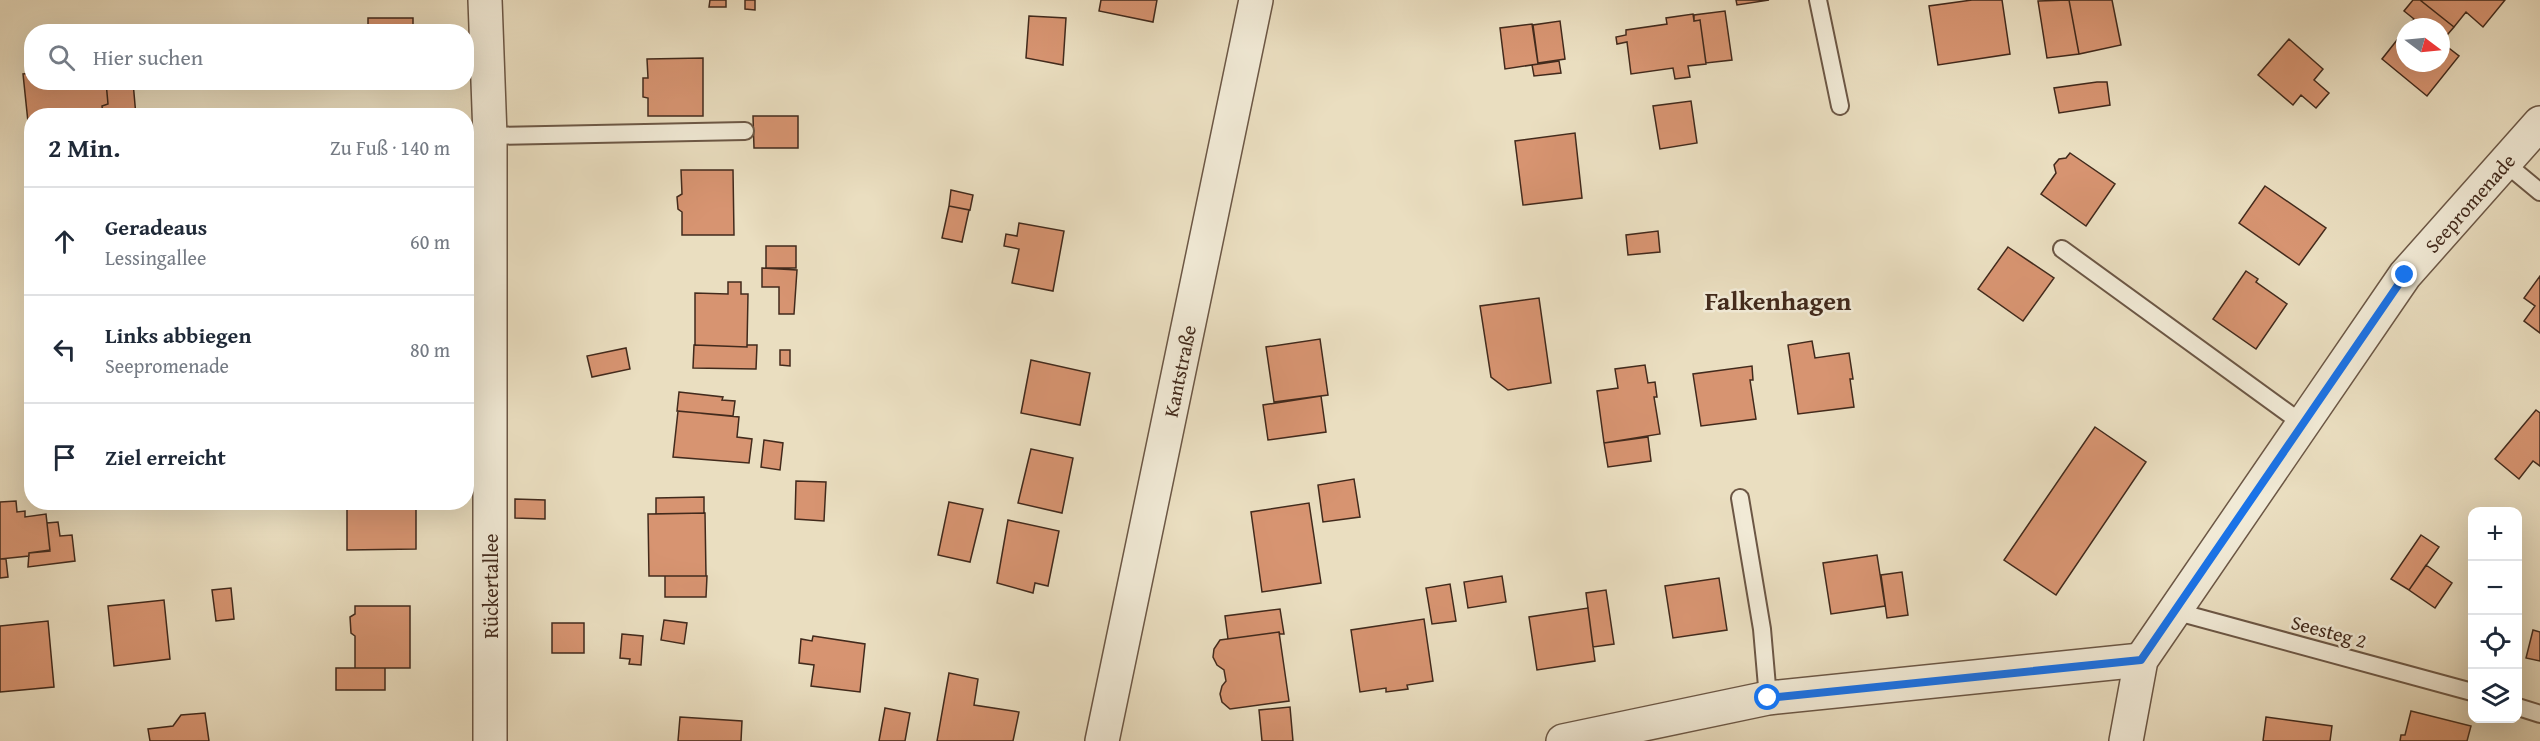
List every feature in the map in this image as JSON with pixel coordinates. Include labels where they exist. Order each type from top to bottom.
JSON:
[{"type":"street","name":"Rückertallee","points":[[485,0],[490,136],[490,741]]},
{"type":"street","name":"Kantstraße","points":[[1102,741],[1256,0]]},
{"type":"street","name":"Seepromenade","points":[[2126,741],[2141,660],[2405,275],[2540,123]]},
{"type":"street","points":[[1563,741],[1768,698],[2141,660]]},
{"type":"lane","points":[[1818,0],[1840,106]]},
{"type":"lane","points":[[490,136],[745,131]]},
{"type":"lane","points":[[2505,163],[2540,192]]},
{"type":"lane","points":[[2062,249],[2303,424]]},
{"type":"lane","points":[[1740,498],[1762,629],[1768,698]]},
{"type":"lane","name":"Seesteg 2","points":[[2174,611],[2468,691]]},
{"type":"lane","points":[[2522,709],[2540,714]]},
{"type":"building","points":[[710,0],[726,0],[726,7],[709,7]]},
{"type":"building","points":[[745,0],[755,0],[755,10],[745,9]]},
{"type":"building","points":[[1101,0],[1157,0],[1153,22],[1099,11]]},
{"type":"building","points":[[1736,0],[1769,0],[1737,5]]},
{"type":"building","points":[[1972,0],[2002,0],[2010,54],[1938,65],[1929,6]]},
{"type":"building","points":[[2069,0],[2112,0],[2121,45],[2079,54]]},
{"type":"building","points":[[2069,0],[2079,54],[2047,58],[2038,1]]},
{"type":"building","points":[[2413,0],[2420,0],[2443,18],[2413,18],[2404,11]]},
{"type":"building","points":[[2420,0],[2505,0],[2483,27],[2466,12],[2454,27],[2450,24],[2450,18],[2443,18]]},
{"type":"building","points":[[1725,11],[1732,60],[1706,63],[1700,20],[1694,21],[1694,15]]},
{"type":"building","points":[[1693,14],[1694,21],[1700,20],[1706,64],[1688,66],[1690,77],[1675,79],[1673,68],[1631,74],[1627,42],[1617,44],[1616,37],[1626,35],[1626,30],[1667,24],[1666,18]]},
{"type":"building","points":[[1029,16],[1066,18],[1063,65],[1026,58]]},
{"type":"building","points":[[368,18],[413,18],[413,24],[368,24]]},
{"type":"building","points":[[1560,21],[1565,59],[1538,63],[1533,25]]},
{"type":"building","points":[[1532,24],[1538,64],[1505,69],[1500,28]]},
{"type":"building","points":[[2289,39],[2323,69],[2314,80],[2329,93],[2316,108],[2301,95],[2293,105],[2258,75]]},
{"type":"building","points":[[2396,41],[2396,71],[2382,59]]},
{"type":"building","points":[[2450,49],[2459,56],[2450,67]]},
{"type":"building","points":[[703,58],[703,116],[648,116],[648,98],[643,97],[643,78],[648,78],[647,59]]},
{"type":"building","points":[[1559,61],[1561,73],[1534,76],[1532,65]]},
{"type":"building","points":[[2398,72],[2446,72],[2427,96]]},
{"type":"building","points":[[2107,82],[2110,105],[2059,113],[2054,88]]},
{"type":"building","points":[[25,90],[107,90],[108,104],[102,106],[102,108],[27,108]]},
{"type":"building","points":[[107,90],[134,90],[135,108],[102,108],[108,104]]},
{"type":"building","points":[[1691,101],[1697,143],[1660,149],[1653,106]]},
{"type":"building","points":[[753,116],[798,116],[798,148],[754,148]]},
{"type":"building","points":[[1575,133],[1582,198],[1523,205],[1515,141]]},
{"type":"building","points":[[2070,153],[2115,184],[2086,226],[2041,194],[2056,173],[2054,165]]},
{"type":"building","points":[[681,170],[733,170],[734,235],[682,235],[682,212],[678,209],[677,197],[682,194]]},
{"type":"building","points":[[2265,186],[2326,228],[2299,265],[2239,223]]},
{"type":"building","points":[[951,190],[973,195],[970,210],[949,206]]},
{"type":"building","points":[[949,206],[969,210],[962,242],[942,238]]},
{"type":"building","points":[[1019,223],[1064,231],[1053,291],[1012,283],[1019,249],[1004,246],[1006,234],[1017,236]]},
{"type":"building","points":[[1658,231],[1660,252],[1628,255],[1626,235]]},
{"type":"building","points":[[766,246],[796,246],[796,268],[766,268]]},
{"type":"building","points":[[2008,247],[2054,278],[2023,321],[1978,289]]},
{"type":"building","points":[[762,268],[797,270],[794,314],[779,314],[779,287],[762,287]]},
{"type":"building","points":[[2246,271],[2258,279],[2256,282],[2287,304],[2256,349],[2213,319]]},
{"type":"building","points":[[2540,276],[2540,333],[2524,321],[2535,306],[2524,298]]},
{"type":"building","points":[[728,282],[741,282],[741,294],[748,294],[747,347],[695,345],[695,293],[728,294]]},
{"type":"building","points":[[1539,298],[1551,383],[1508,390],[1491,377],[1480,306]]},
{"type":"building","points":[[1320,339],[1328,395],[1274,402],[1266,347]]},
{"type":"building","points":[[1812,341],[1815,358],[1849,353],[1854,407],[1798,414],[1788,345]]},
{"type":"building","points":[[694,345],[747,347],[747,345],[757,345],[756,369],[693,368]]},
{"type":"building","points":[[626,348],[630,369],[592,377],[587,356]]},
{"type":"building","points":[[780,350],[790,350],[790,366],[780,365]]},
{"type":"building","points":[[1031,360],[1090,373],[1080,425],[1021,413]]},
{"type":"building","points":[[1645,365],[1648,383],[1655,382],[1657,397],[1654,397],[1660,434],[1604,443],[1597,391],[1618,388],[1615,369]]},
{"type":"building","points":[[1752,366],[1753,380],[1750,380],[1756,419],[1701,426],[1693,374]]},
{"type":"building","points":[[679,392],[723,397],[722,400],[735,401],[733,416],[677,411]]},
{"type":"building","points":[[1321,396],[1326,432],[1268,440],[1263,405]]},
{"type":"building","points":[[2536,410],[2540,413],[2540,466],[2533,461],[2519,479],[2495,459]]},
{"type":"building","points":[[678,411],[739,417],[737,437],[752,439],[749,463],[673,457]]},
{"type":"building","points":[[2095,427],[2146,462],[2056,595],[2004,560]]},
{"type":"building","points":[[1648,437],[1651,461],[1608,467],[1604,443]]},
{"type":"building","points":[[764,440],[783,443],[780,470],[761,467]]},
{"type":"building","points":[[1031,449],[1073,458],[1062,513],[1018,503]]},
{"type":"building","points":[[1354,479],[1360,517],[1323,522],[1318,485]]},
{"type":"building","points":[[796,481],[826,482],[824,521],[795,519]]},
{"type":"building","points":[[704,497],[704,513],[656,514],[656,498]]},
{"type":"building","points":[[515,499],[545,500],[545,519],[515,518]]},
{"type":"building","points":[[16,501],[17,512],[25,511],[25,517],[46,514],[50,550],[29,553],[29,556],[0,559],[0,502]]},
{"type":"building","points":[[949,502],[983,509],[970,562],[938,555]]},
{"type":"building","points":[[1309,503],[1321,583],[1262,592],[1251,512]]},
{"type":"building","points":[[347,510],[416,510],[416,549],[347,550]]},
{"type":"building","points":[[705,513],[706,576],[649,576],[648,514]]},
{"type":"building","points":[[1008,520],[1059,531],[1048,586],[1035,583],[1033,593],[997,583]]},
{"type":"building","points":[[58,522],[60,536],[72,535],[75,561],[28,567],[29,553],[50,551],[47,523]]},
{"type":"building","points":[[2421,535],[2439,547],[2409,590],[2391,579]]},
{"type":"building","points":[[1877,555],[1885,606],[1831,614],[1823,563]]},
{"type":"building","points":[[0,559],[6,559],[8,577],[0,578]]},
{"type":"building","points":[[2426,565],[2452,583],[2435,608],[2409,590]]},
{"type":"building","points":[[1902,572],[1908,615],[1887,618],[1881,575]]},
{"type":"building","points":[[665,576],[707,576],[706,597],[665,597]]},
{"type":"building","points":[[1502,576],[1506,602],[1468,608],[1464,582]]},
{"type":"building","points":[[1719,578],[1727,630],[1673,638],[1665,586]]},
{"type":"building","points":[[1450,584],[1456,621],[1432,624],[1426,588]]},
{"type":"building","points":[[231,588],[234,619],[216,621],[212,590]]},
{"type":"building","points":[[1606,590],[1614,644],[1593,647],[1586,593]]},
{"type":"building","points":[[164,600],[170,659],[114,666],[108,606]]},
{"type":"building","points":[[355,606],[410,606],[410,668],[355,668],[355,636],[351,633],[350,617],[355,614]]},
{"type":"building","points":[[1588,608],[1595,661],[1537,670],[1529,617]]},
{"type":"building","points":[[1280,609],[1284,634],[1279,632],[1228,639],[1225,616]]},
{"type":"building","points":[[1424,619],[1433,681],[1407,685],[1408,689],[1386,692],[1386,688],[1360,692],[1351,630]]},
{"type":"building","points":[[664,620],[687,623],[684,644],[661,640]]},
{"type":"building","points":[[48,621],[54,687],[0,692],[0,626]]},
{"type":"building","points":[[552,623],[584,623],[584,653],[552,653]]},
{"type":"building","points":[[2533,630],[2540,632],[2540,661],[2526,658]]},
{"type":"building","points":[[1279,632],[1289,701],[1230,709],[1222,702],[1220,694],[1226,681],[1224,670],[1217,665],[1213,657],[1214,649],[1220,640]]},
{"type":"building","points":[[622,634],[643,636],[641,665],[629,664],[630,659],[620,658]]},
{"type":"building","points":[[813,636],[865,644],[860,692],[811,686],[814,665],[799,663],[801,639],[812,641]]},
{"type":"building","points":[[336,668],[385,668],[385,690],[336,690]]},
{"type":"building","points":[[949,673],[978,679],[974,705],[1019,712],[1013,741],[937,741]]},
{"type":"building","points":[[1290,707],[1293,741],[1262,741],[1259,710]]},
{"type":"building","points":[[885,708],[910,713],[905,741],[879,741]]},
{"type":"building","points":[[2411,711],[2471,726],[2467,741],[2400,741],[2401,735],[2405,735]]},
{"type":"building","points":[[205,713],[209,741],[150,741],[148,729],[173,726],[181,715]]},
{"type":"building","points":[[680,717],[742,721],[741,741],[678,741]]},
{"type":"building","points":[[2266,717],[2332,726],[2330,741],[2263,741]]},
{"type":"district","name":"Falkenhagen","points":[[1778,300]]},
{"type":"route","points":[[1768,698],[2141,660],[2405,275]]}]
